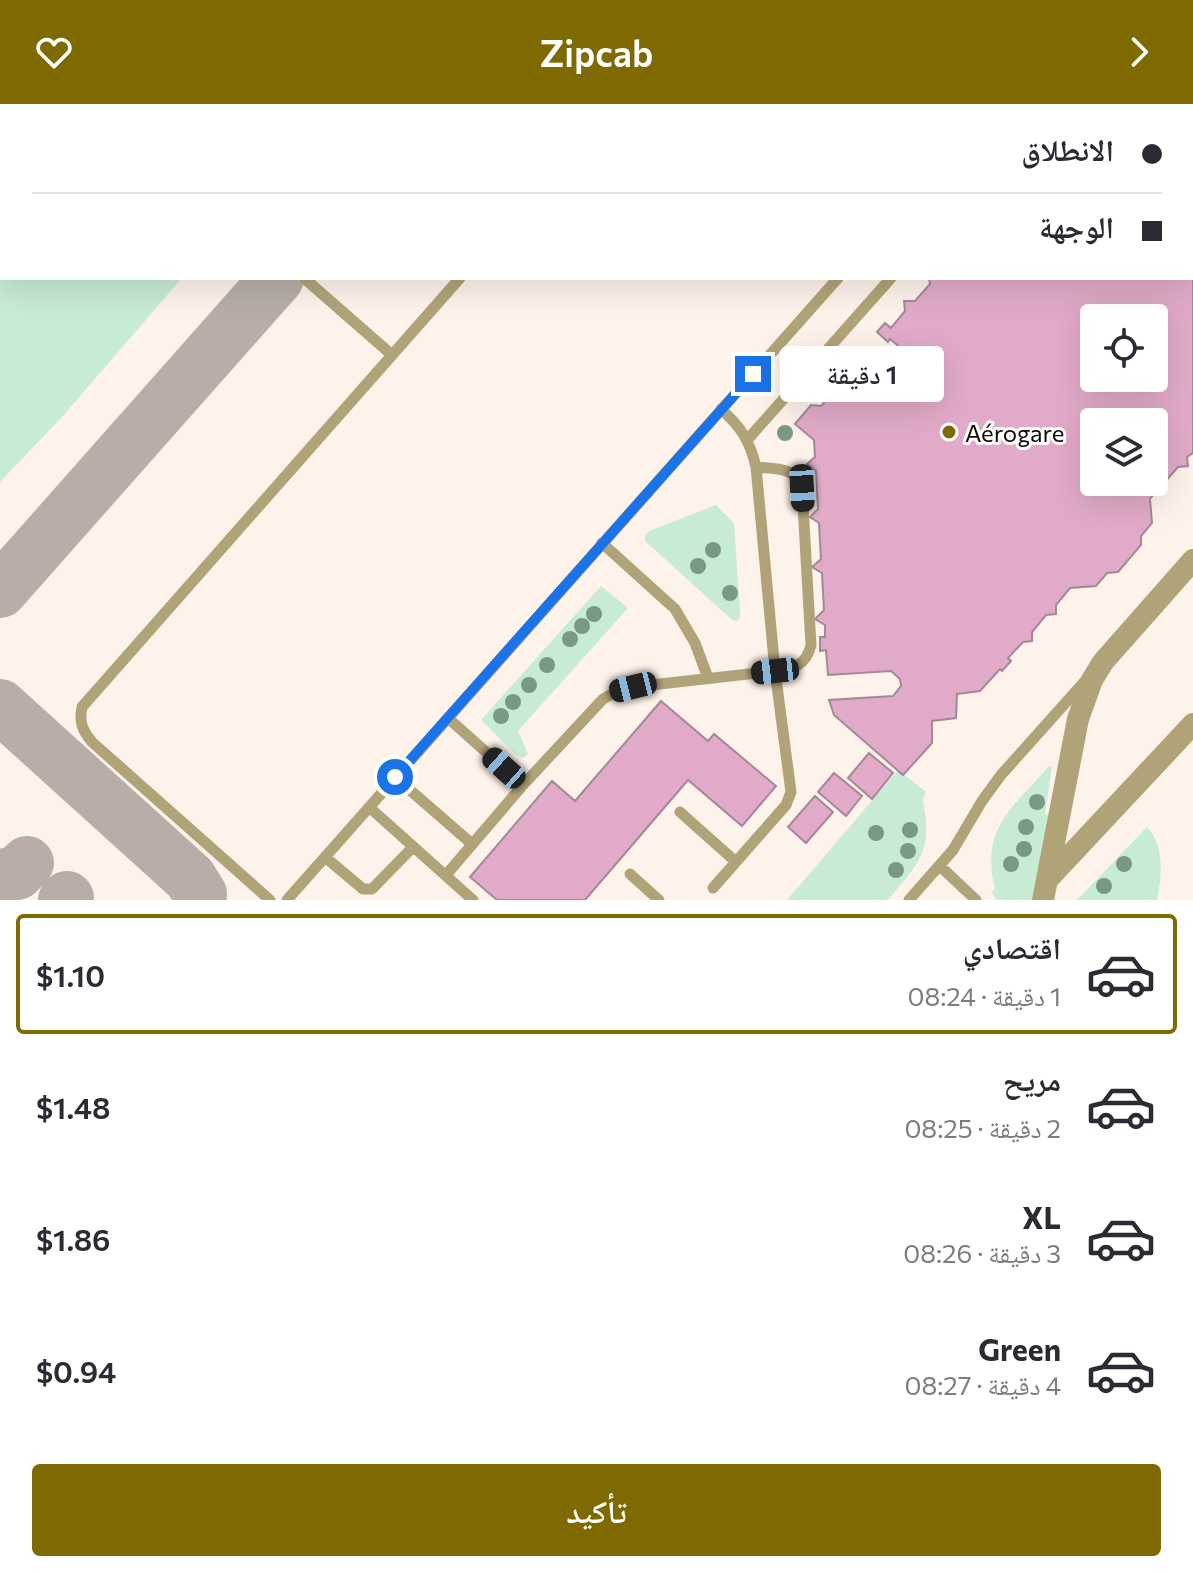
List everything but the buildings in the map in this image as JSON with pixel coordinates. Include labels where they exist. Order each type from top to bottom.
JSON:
[{"type":"street","points":[[1046,893],[1078,719],[1092,680],[1103,662],[1193,560]]},
{"type":"street","points":[[1046,893],[1193,724]]},
{"type":"lane","points":[[306,280],[392,355]]},
{"type":"lane","points":[[270,900],[92,742],[83,732],[80,720],[82,707],[458,280]]},
{"type":"lane","points":[[287,900],[836,280]]},
{"type":"lane","points":[[748,439],[889,280]]},
{"type":"lane","points":[[713,888],[786,805],[791,792],[775,671],[756,467],[748,439],[721,409]]},
{"type":"lane","points":[[446,875],[523,785],[603,699],[633,687],[797,668],[809,654],[802,488],[799,478],[792,472],[756,467]]},
{"type":"lane","points":[[602,543],[675,609],[691,634],[708,678]]},
{"type":"lane","points":[[909,900],[965,833],[991,787],[1103,662]]},
{"type":"lane","points":[[448,718],[523,785]]},
{"type":"lane","points":[[395,777],[472,844]]},
{"type":"lane","points":[[369,807],[473,900]]},
{"type":"lane","points":[[680,812],[736,862]]},
{"type":"lane","points":[[325,857],[363,889],[372,889],[413,847]]},
{"type":"lane","points":[[940,866],[976,900]]},
{"type":"lane","points":[[630,874],[659,900]]},
{"type":"green space","points":[[0,280],[180,280],[61,418],[0,482]]},
{"type":"green space","points":[[716,505],[734,523],[740,611],[740,618],[736,621],[645,541],[649,531]]},
{"type":"green space","points":[[601,586],[628,608],[518,731],[528,754],[523,758],[516,755],[481,720]]},
{"type":"green space","points":[[1052,766],[1045,814],[1049,815],[1032,900],[997,900],[991,892],[995,889],[991,868],[996,835],[1011,808]]},
{"type":"green space","points":[[898,770],[926,792],[923,799],[926,832],[925,844],[916,865],[888,900],[787,900]]},
{"type":"green space","points":[[1147,827],[1159,853],[1161,872],[1157,900],[1077,900]]},
{"type":"taxiway","points":[[0,591],[275,280]]},
{"type":"taxiway","points":[[0,706],[190,878],[200,894],[199,900]]},
{"type":"taxiway","points":[[0,876],[17,873],[27,863]]},
{"type":"place","name":"Aérogare","points":[[949,432]]},
{"type":"route","points":[[395,777],[753,374]]}]
